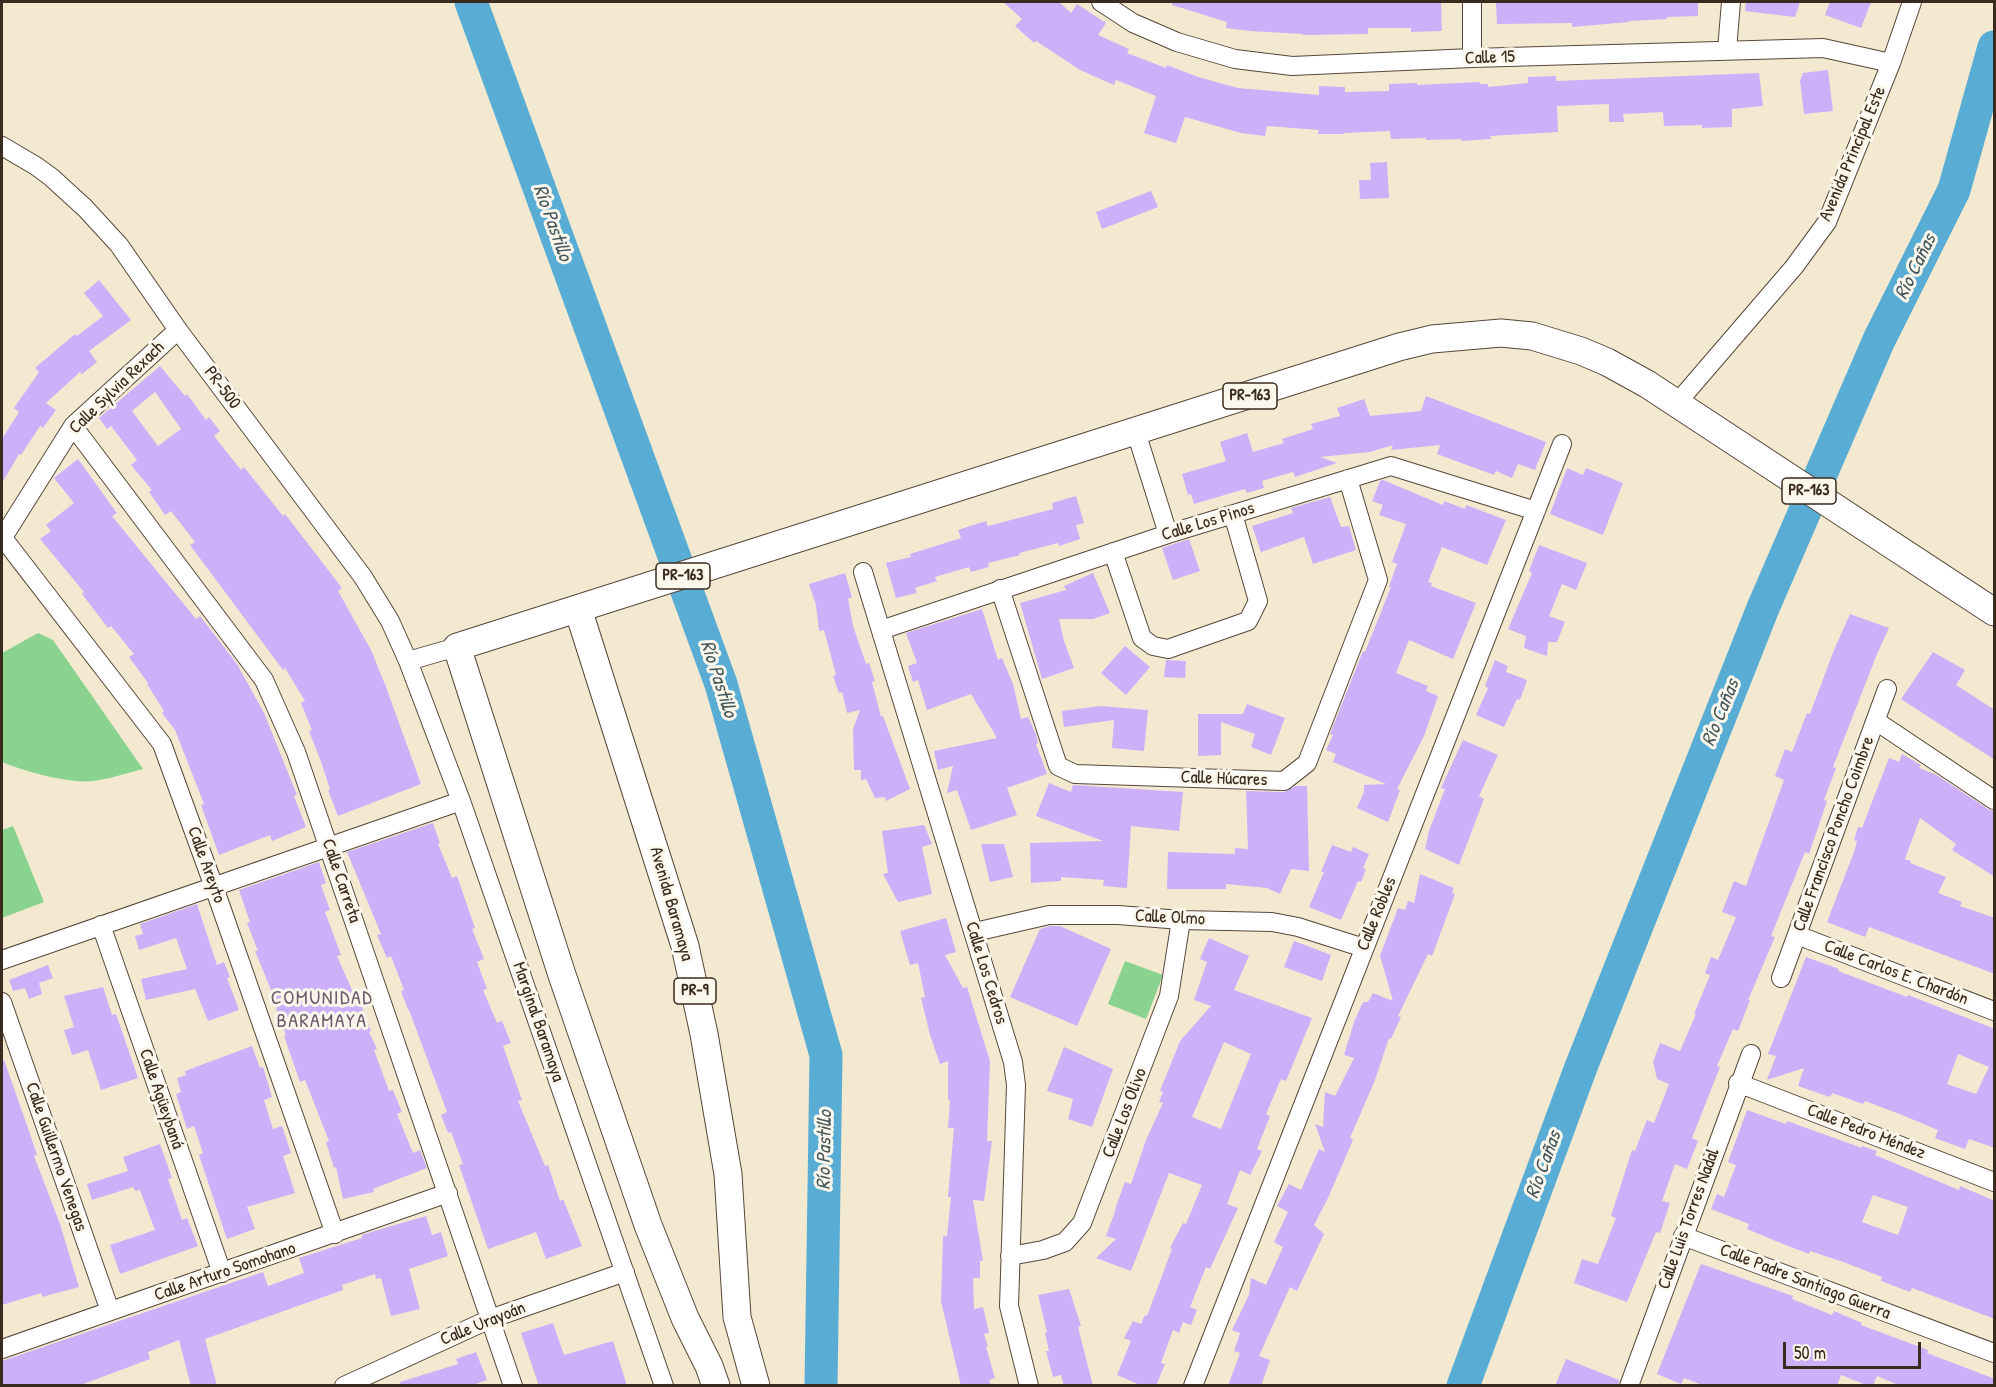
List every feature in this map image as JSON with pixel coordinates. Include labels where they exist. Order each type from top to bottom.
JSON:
[{"type":"highway","name":"PR-163","points":[[456,647],[1399,347],[1468,334],[1501,333],[1532,336],[1581,351],[1619,368],[1995,612]]},
{"type":"highway","name":"Avenida Baramaya","points":[[578,609],[685,946],[704,1034],[728,1174],[737,1317],[756,1386]]},
{"type":"highway","points":[[456,647],[558,964],[648,1225],[685,1318],[709,1366],[716,1386]]},
{"type":"street","name":"Calle 15","points":[[1101,2],[1133,23],[1177,42],[1235,59],[1292,66],[1472,58],[1823,48],[1891,63]]},
{"type":"street","points":[[1472,2],[1472,58]]},
{"type":"street","points":[[1727,50],[1731,2]]},
{"type":"street","name":"Avenida Principal Este","points":[[1677,404],[1794,267],[1827,222],[1891,63],[1912,2]]},
{"type":"street","name":"PR-500","points":[[2,146],[51,177],[85,208],[118,245],[178,330],[363,577],[390,621],[408,660]]},
{"type":"street","name":"Calle Sylvia Rexach","points":[[2,538],[73,426],[178,330]]},
{"type":"street","name":"Calle Carreta","points":[[73,426],[264,680],[296,752],[513,1386]]},
{"type":"street","points":[[1136,432],[1168,534]]},
{"type":"street","name":"Calle Robles","points":[[1193,1386],[1563,444]]},
{"type":"street","name":"Calle Los Pinos","points":[[881,630],[1168,534],[1391,466],[1536,511]]},
{"type":"street","name":"Calle Húcares","points":[[1000,589],[1058,766],[1075,774],[1284,781],[1307,763],[1378,580],[1347,479]]},
{"type":"street","points":[[1113,552],[1142,638],[1153,646],[1168,649],[1248,621],[1258,601],[1233,514]]},
{"type":"street","name":"Calle Areyto","points":[[2,538],[162,744],[335,1234]]},
{"type":"street","name":"Calle Los Cedros","points":[[864,572],[1013,1062],[1016,1085],[1009,1306],[1029,1386]]},
{"type":"street","name":"PR-163","points":[[408,660],[456,647]]},
{"type":"street","name":"Marginal Baramaya","points":[[408,660],[461,801],[664,1386]]},
{"type":"street","name":"Calle Francisco Poncho Coimbre","points":[[1781,978],[1887,689]]},
{"type":"street","points":[[1876,722],[1995,800]]},
{"type":"street","points":[[2,960],[461,801]]},
{"type":"street","name":"Calle Olmo","points":[[975,932],[1049,915],[1118,915],[1181,920],[1272,922],[1298,927],[1364,948]]},
{"type":"street","name":"Calle Los Olivo","points":[[1010,1256],[1043,1250],[1065,1242],[1082,1223],[1169,996],[1181,920]]},
{"type":"street","name":"Calle Agüeybaná","points":[[101,925],[222,1273]]},
{"type":"street","name":"Calle Carlos E. Chardón","points":[[1797,935],[1995,1011]]},
{"type":"street","name":"Calle Guillermo Venegas","points":[[2,1002],[110,1311]]},
{"type":"street","name":"Calle Luis Torres Nadal","points":[[1629,1386],[1750,1054]]},
{"type":"street","name":"Calle Pedro Méndez","points":[[1738,1083],[1995,1182]]},
{"type":"street","name":"Calle Arturo Somohano","points":[[2,1349],[448,1193]]},
{"type":"street","name":"Calle Padre Santiago Guerra","points":[[1683,1236],[1995,1353]]},
{"type":"street","name":"Calle Urayoán","points":[[344,1386],[490,1319],[625,1272]]},
{"type":"green space","points":[[38,633],[53,640],[143,769],[106,779],[72,781],[2,762],[2,653]]},
{"type":"green space","points":[[13,826],[44,902],[2,918],[2,830]]},
{"type":"green space","points":[[1125,961],[1163,975],[1146,1019],[1108,1004]]},
{"type":"building","points":[[1003,2],[1059,2],[1071,13],[1077,4],[1106,23],[1098,35],[1129,49],[1127,53],[1166,68],[1167,65],[1198,77],[1238,88],[1319,95],[1319,86],[1345,87],[1345,92],[1389,91],[1389,84],[1480,82],[1480,84],[1488,84],[1488,87],[1528,83],[1528,77],[1556,76],[1556,81],[1759,73],[1763,106],[1732,109],[1732,127],[1702,128],[1702,125],[1664,126],[1663,112],[1623,114],[1624,122],[1609,122],[1609,104],[1557,106],[1558,132],[1490,136],[1491,139],[1461,141],[1461,139],[1426,140],[1426,138],[1391,139],[1390,131],[1318,134],[1319,130],[1267,126],[1265,136],[1241,133],[1185,117],[1176,143],[1144,133],[1156,96],[1116,80],[1114,85],[1080,70],[1036,41],[1034,43],[1015,26],[1022,19]]},
{"type":"building","points":[[1172,2],[1441,2],[1442,31],[1411,32],[1411,28],[1368,28],[1368,34],[1303,35],[1250,31],[1226,28],[1227,22],[1172,5]]},
{"type":"building","points":[[1496,2],[1698,2],[1698,16],[1572,27],[1572,23],[1497,24]]},
{"type":"building","points":[[1746,2],[1800,2],[1795,17],[1745,11]]},
{"type":"building","points":[[1830,2],[1871,2],[1861,28],[1825,15]]},
{"type":"building","points":[[1828,70],[1833,111],[1804,114],[1800,81],[1803,73]]},
{"type":"building","points":[[1387,162],[1389,198],[1360,199],[1359,180],[1371,180],[1370,163]]},
{"type":"building","points":[[1151,191],[1158,207],[1102,229],[1096,212]]},
{"type":"building","points":[[99,280],[131,320],[89,351],[97,362],[82,374],[80,372],[46,403],[56,410],[43,428],[40,426],[21,455],[19,454],[2,483],[2,439],[19,412],[14,408],[39,372],[35,368],[75,334],[77,336],[103,316],[84,293]]},
{"type":"building","points":[[160,366],[185,396],[187,394],[206,420],[209,417],[220,431],[214,436],[241,470],[244,467],[283,516],[285,514],[342,588],[338,591],[371,650],[421,784],[338,816],[309,731],[312,730],[301,703],[305,701],[285,668],[283,670],[190,545],[195,542],[171,511],[165,515],[149,492],[152,490],[131,465],[137,460],[111,426],[107,429],[99,418]],"holes":[[[155,392],[181,429],[158,446],[132,411]]]},
{"type":"building","points":[[1426,396],[1546,442],[1535,470],[1518,464],[1512,478],[1496,471],[1494,475],[1437,454],[1440,445],[1391,450],[1393,445],[1370,452],[1320,457],[1337,463],[1295,477],[1293,472],[1262,481],[1264,488],[1247,493],[1245,489],[1194,504],[1191,494],[1188,495],[1182,474],[1226,461],[1220,442],[1247,433],[1253,452],[1284,443],[1282,439],[1313,429],[1311,424],[1340,416],[1337,408],[1364,399],[1370,416],[1421,411]]},
{"type":"building","points":[[78,459],[117,513],[112,516],[196,619],[200,616],[237,664],[264,713],[297,795],[294,796],[306,827],[272,841],[270,835],[219,855],[201,805],[204,804],[175,730],[162,713],[164,711],[148,683],[129,657],[134,654],[111,626],[108,628],[82,594],[84,592],[40,539],[51,531],[46,525],[74,503],[54,478]]},
{"type":"building","points":[[1567,468],[1583,475],[1586,468],[1623,483],[1603,535],[1550,514]]},
{"type":"building","points":[[1383,480],[1443,505],[1444,501],[1465,509],[1466,505],[1506,520],[1487,565],[1442,547],[1428,582],[1432,583],[1431,586],[1476,603],[1453,659],[1409,640],[1396,673],[1428,686],[1426,691],[1438,696],[1424,736],[1397,789],[1400,790],[1388,822],[1357,808],[1364,792],[1364,785],[1386,784],[1333,762],[1336,754],[1326,750],[1333,735],[1330,734],[1363,651],[1365,652],[1391,587],[1389,587],[1397,564],[1392,562],[1406,524],[1379,515],[1383,505],[1372,501],[1380,481]]},
{"type":"building","points":[[1076,496],[1084,523],[1076,525],[1080,539],[1059,546],[1058,543],[1019,553],[1020,555],[988,563],[989,567],[971,572],[969,567],[935,577],[937,581],[915,588],[917,593],[896,598],[886,563],[911,557],[910,554],[961,538],[958,530],[986,521],[988,526],[1053,509],[1052,503]]},
{"type":"building","points":[[1330,497],[1341,527],[1349,526],[1356,550],[1313,564],[1304,537],[1261,552],[1252,526],[1293,513],[1291,508]]},
{"type":"building","points":[[1189,539],[1200,571],[1173,580],[1162,548]]},
{"type":"building","points":[[1539,545],[1587,563],[1576,590],[1562,584],[1549,616],[1565,622],[1557,642],[1548,642],[1547,656],[1524,648],[1526,636],[1508,629],[1532,573],[1529,571]]},
{"type":"building","points":[[845,573],[852,597],[848,599],[853,626],[866,664],[869,663],[875,681],[872,682],[881,717],[883,716],[910,789],[886,801],[885,797],[875,798],[866,779],[861,780],[861,770],[854,770],[853,729],[860,710],[847,713],[842,692],[839,693],[833,676],[836,675],[824,630],[819,631],[816,605],[809,584]]},
{"type":"building","points":[[1093,573],[1110,613],[1093,619],[1059,619],[1074,668],[1042,679],[1020,603],[1066,590],[1064,586]]},
{"type":"building","points":[[982,609],[998,660],[1002,658],[1013,684],[1021,719],[1028,717],[1036,734],[1038,743],[1036,744],[1047,774],[1007,788],[1017,815],[971,830],[957,790],[947,793],[953,766],[938,770],[934,751],[997,738],[971,694],[927,710],[918,680],[913,682],[908,666],[917,663],[906,633]]},
{"type":"building","points":[[1850,614],[1889,628],[1833,767],[1836,768],[1824,800],[1827,801],[1809,854],[1805,852],[1771,936],[1775,937],[1748,1000],[1750,1000],[1738,1031],[1733,1029],[1717,1066],[1720,1067],[1692,1138],[1698,1141],[1687,1169],[1675,1164],[1662,1201],[1670,1203],[1660,1233],[1656,1232],[1627,1302],[1574,1283],[1582,1259],[1598,1264],[1616,1218],[1611,1216],[1632,1150],[1635,1151],[1647,1120],[1654,1123],[1669,1084],[1657,1079],[1653,1062],[1660,1043],[1680,1051],[1710,975],[1705,973],[1711,957],[1718,960],[1736,917],[1722,912],[1734,881],[1746,886],[1784,780],[1775,776],[1785,749],[1792,752],[1807,713],[1810,714]]},
{"type":"building","points":[[1125,646],[1150,667],[1126,695],[1101,673]]},
{"type":"building","points":[[1933,652],[1965,670],[1956,685],[1995,710],[1995,760],[1901,699]]},
{"type":"building","points":[[1166,660],[1186,661],[1185,678],[1164,677]]},
{"type":"building","points":[[1495,660],[1508,666],[1506,672],[1527,680],[1520,700],[1517,699],[1504,727],[1476,715],[1488,688],[1485,686]]},
{"type":"building","points":[[1247,704],[1285,718],[1271,755],[1251,747],[1255,734],[1221,722],[1221,755],[1198,756],[1198,714],[1243,714]]},
{"type":"building","points":[[1101,706],[1148,710],[1144,751],[1112,748],[1114,720],[1064,727],[1062,711]]},
{"type":"building","points":[[1463,740],[1498,755],[1479,796],[1484,799],[1459,865],[1425,849],[1429,831],[1445,789],[1441,788]]},
{"type":"building","points":[[1902,754],[1921,765],[1919,768],[1935,774],[1995,812],[1995,877],[1952,850],[1956,844],[1920,818],[1905,859],[1946,877],[1938,893],[1962,902],[1960,906],[1995,918],[1995,974],[1869,927],[1865,937],[1827,922],[1854,852],[1857,841],[1854,840],[1858,827],[1862,828],[1889,758],[1899,762]]},
{"type":"building","points":[[1049,783],[1071,792],[1073,785],[1183,792],[1179,831],[1131,826],[1127,888],[1103,886],[1104,880],[1061,877],[1061,881],[1031,883],[1030,843],[1103,841],[1036,816]]},
{"type":"building","points":[[1296,786],[1307,786],[1309,871],[1291,869],[1280,894],[1267,888],[1226,884],[1226,889],[1167,889],[1168,852],[1235,854],[1235,848],[1248,849],[1246,791],[1284,792]]},
{"type":"building","points":[[433,823],[440,843],[438,844],[452,878],[457,876],[475,928],[472,929],[484,959],[477,962],[487,989],[483,990],[497,1023],[502,1021],[511,1043],[503,1046],[522,1100],[518,1101],[545,1166],[548,1165],[560,1201],[563,1199],[582,1246],[546,1259],[536,1232],[488,1249],[459,1165],[463,1164],[451,1132],[448,1133],[441,1115],[447,1112],[401,991],[404,990],[391,956],[387,958],[377,935],[381,934],[347,852]]},
{"type":"building","points":[[924,825],[932,844],[922,847],[932,894],[898,902],[883,874],[888,873],[882,831]]},
{"type":"building","points":[[981,844],[1004,844],[1013,877],[990,882]]},
{"type":"building","points":[[1332,845],[1351,852],[1353,847],[1369,854],[1363,868],[1366,869],[1361,882],[1358,881],[1341,920],[1309,907],[1324,872],[1321,872]]},
{"type":"building","points":[[319,862],[326,883],[321,885],[330,910],[325,912],[341,955],[337,956],[359,1006],[361,1005],[389,1091],[393,1090],[402,1112],[397,1114],[413,1153],[420,1150],[427,1168],[373,1189],[374,1192],[343,1199],[336,1167],[334,1168],[326,1142],[329,1141],[305,1080],[300,1082],[284,1036],[286,1035],[276,1008],[278,1007],[255,951],[258,951],[247,923],[250,922],[239,890]]},
{"type":"building","points":[[1420,874],[1454,888],[1452,893],[1455,894],[1432,956],[1428,954],[1398,1016],[1401,1017],[1391,1039],[1389,1038],[1375,1080],[1350,1138],[1353,1140],[1314,1225],[1324,1234],[1297,1291],[1290,1287],[1259,1356],[1270,1360],[1261,1386],[1228,1386],[1240,1353],[1234,1351],[1240,1333],[1232,1330],[1249,1295],[1251,1278],[1266,1285],[1283,1247],[1274,1242],[1288,1212],[1277,1206],[1289,1184],[1301,1190],[1319,1149],[1325,1152],[1315,1124],[1323,1127],[1325,1092],[1335,1096],[1354,1058],[1344,1055],[1354,1022],[1363,1002],[1368,1002],[1373,993],[1393,1001],[1380,956],[1398,908],[1405,910],[1408,901],[1414,903]]},
{"type":"building","points":[[197,904],[217,965],[224,962],[230,977],[227,978],[239,1010],[208,1021],[195,989],[146,1000],[141,979],[187,969],[176,938],[139,950],[135,936],[143,934],[140,924]]},
{"type":"building","points":[[946,918],[956,952],[945,955],[963,988],[967,987],[990,1061],[987,1141],[992,1141],[984,1201],[973,1200],[983,1261],[980,1261],[980,1278],[973,1278],[974,1309],[983,1307],[989,1333],[984,1334],[995,1378],[989,1380],[991,1386],[961,1386],[941,1301],[943,1236],[947,1236],[951,1197],[948,1197],[954,1128],[948,1128],[950,1100],[948,1100],[948,1061],[940,1064],[921,998],[925,997],[918,963],[910,965],[900,931]]},
{"type":"building","points":[[1060,926],[1111,949],[1077,1026],[1010,997],[1040,929]]},
{"type":"building","points":[[1209,938],[1249,956],[1234,990],[1312,1018],[1286,1081],[1281,1079],[1266,1114],[1270,1116],[1257,1149],[1262,1151],[1250,1175],[1240,1170],[1227,1204],[1238,1208],[1210,1269],[1206,1267],[1190,1307],[1197,1310],[1191,1325],[1183,1322],[1179,1333],[1173,1330],[1161,1363],[1165,1364],[1156,1386],[1142,1386],[1117,1375],[1131,1341],[1124,1338],[1133,1321],[1141,1324],[1145,1315],[1147,1316],[1172,1249],[1170,1248],[1183,1223],[1186,1224],[1202,1185],[1169,1173],[1131,1271],[1096,1258],[1116,1239],[1106,1236],[1125,1182],[1131,1184],[1146,1140],[1163,1103],[1159,1102],[1163,1092],[1160,1091],[1180,1041],[1211,1006],[1194,1000],[1207,962],[1200,959]],"holes":[[[1224,1042],[1251,1054],[1221,1129],[1192,1117]]]},
{"type":"building","points":[[1294,941],[1331,955],[1322,981],[1284,967]]},
{"type":"building","points":[[1806,957],[1995,1029],[1995,1148],[1969,1139],[1965,1149],[1935,1138],[1938,1130],[1865,1101],[1863,1104],[1832,1093],[1830,1097],[1798,1086],[1804,1068],[1767,1080],[1776,1056],[1768,1054]],"holes":[[[1958,1054],[1989,1067],[1976,1094],[1947,1084]]]},
{"type":"building","points":[[48,965],[53,978],[39,983],[42,994],[29,999],[25,988],[13,991],[9,980]]},
{"type":"building","points":[[103,987],[112,1015],[116,1014],[138,1078],[101,1090],[88,1050],[72,1055],[64,1030],[74,1027],[64,996]]},
{"type":"building","points":[[252,1046],[260,1068],[263,1067],[272,1097],[264,1100],[273,1129],[282,1126],[291,1153],[283,1156],[295,1193],[247,1207],[255,1229],[227,1239],[199,1155],[203,1153],[194,1126],[187,1129],[176,1094],[181,1092],[177,1078],[186,1075],[185,1071]]},
{"type":"building","points":[[1064,1047],[1113,1069],[1092,1127],[1068,1119],[1073,1099],[1047,1091]]},
{"type":"building","points":[[4,1060],[79,1287],[42,1297],[41,1293],[2,1305],[2,1061]]},
{"type":"building","points":[[1747,1110],[1877,1151],[1875,1155],[1959,1190],[1960,1186],[1995,1201],[1995,1319],[1912,1288],[1910,1292],[1881,1281],[1882,1277],[1846,1263],[1810,1251],[1809,1254],[1783,1244],[1747,1229],[1749,1224],[1711,1209],[1717,1194],[1724,1197],[1736,1165],[1728,1162]],"holes":[[[1873,1195],[1908,1207],[1898,1235],[1862,1222]]]},
{"type":"building","points":[[160,1144],[172,1178],[168,1179],[182,1220],[187,1218],[198,1246],[120,1274],[110,1245],[155,1230],[140,1190],[135,1191],[133,1187],[92,1200],[87,1184],[128,1171],[123,1157]]},
{"type":"building","points":[[426,1216],[432,1235],[441,1232],[448,1256],[409,1269],[420,1309],[391,1316],[381,1278],[376,1279],[375,1274],[342,1285],[343,1290],[205,1339],[217,1386],[191,1386],[179,1340],[148,1352],[150,1359],[78,1386],[2,1386],[2,1361],[263,1272],[268,1286],[304,1273],[299,1258],[362,1238],[362,1235],[371,1232]]},
{"type":"building","points":[[1701,1264],[1793,1296],[1792,1299],[1832,1315],[1834,1311],[1862,1323],[1861,1325],[1928,1350],[1927,1353],[1995,1379],[1995,1386],[1901,1386],[1877,1376],[1873,1386],[1869,1386],[1841,1375],[1837,1386],[1705,1386],[1684,1378],[1681,1384],[1657,1374]]},
{"type":"building","points":[[1069,1289],[1081,1326],[1078,1327],[1093,1386],[1064,1386],[1061,1375],[1053,1377],[1046,1351],[1049,1351],[1045,1333],[1047,1332],[1038,1295]]},
{"type":"building","points":[[553,1323],[564,1355],[613,1341],[627,1386],[539,1386],[521,1333]]},
{"type":"building","points":[[476,1352],[487,1380],[470,1386],[401,1386],[400,1382],[458,1364],[456,1359]]},
{"type":"building","points":[[1566,1359],[1619,1380],[1618,1386],[1555,1386]]},
{"type":"waterway","name":"Río Pastillo","points":[[471,2],[721,684],[826,1055],[821,1386]]},
{"type":"waterway","name":"Río Cañas","points":[[1463,1386],[1581,1067],[1763,608],[1879,340],[1954,190],[1994,47]]},
{"type":"district","name":"COMUNIDAD BARAMAYA","points":[[322,1010]]}]
